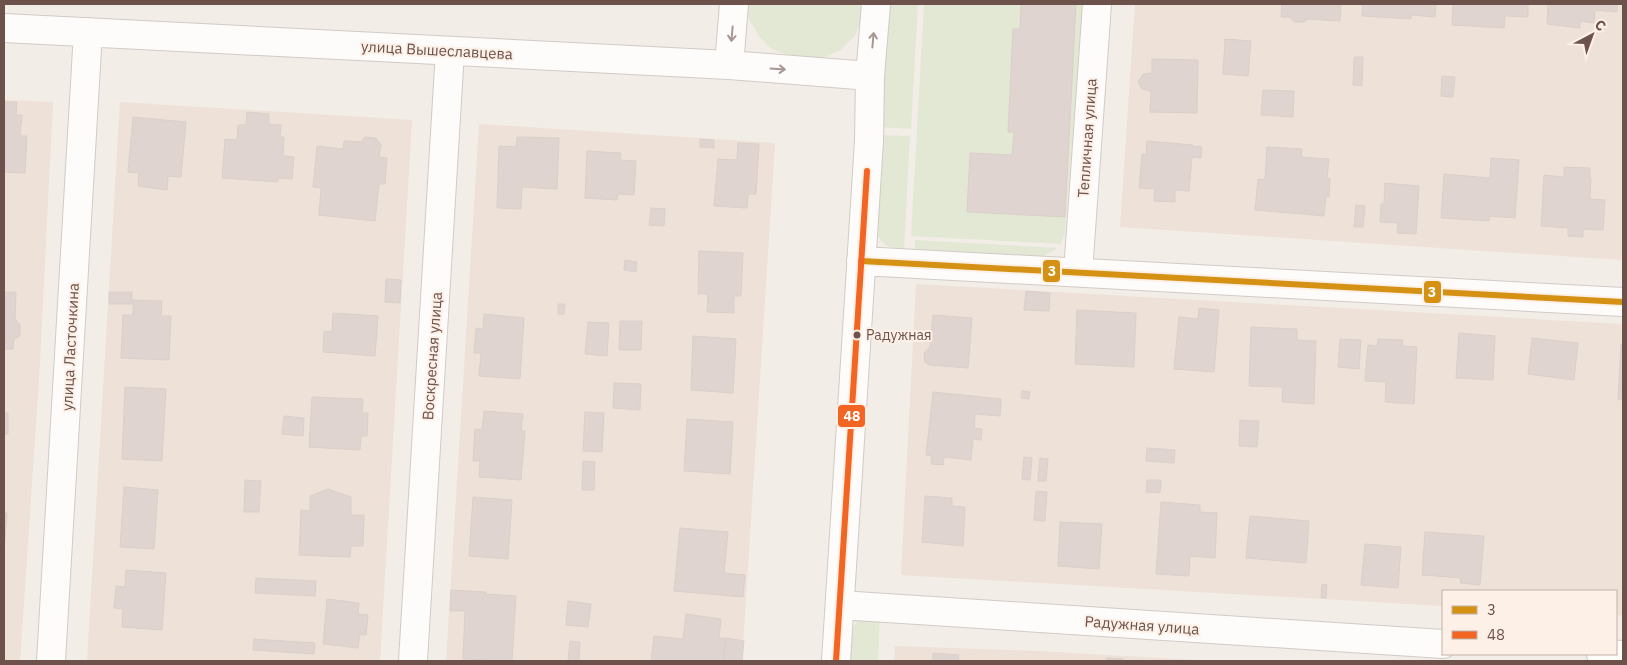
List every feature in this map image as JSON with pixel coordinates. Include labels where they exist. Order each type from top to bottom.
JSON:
[{"type":"street","points":[[729,65],[734,4]]},
{"type":"street","points":[[836,661],[869,142],[870,76],[876,4]]},
{"type":"street","name":"Тепличная улица","points":[[1078,272],[1097,4]]},
{"type":"street","name":"улица Вышеславцева","points":[[4,28],[729,65],[870,76]]},
{"type":"street","name":"улица Ласточкина","points":[[51,661],[88,32]]},
{"type":"street","name":"Воскресная улица","points":[[413,661],[450,51]]},
{"type":"street","points":[[861,260],[1623,302]]},
{"type":"street","name":"Радужная улица","points":[[840,604],[1442,644]]},
{"type":"shaded area","points":[[1135,4],[1623,4],[1623,260],[1120,227]]},
{"type":"shaded area","points":[[4,100],[53,102],[39,380],[20,661],[4,661]]},
{"type":"shaded area","points":[[120,102],[412,120],[380,661],[87,661]]},
{"type":"shaded area","points":[[479,124],[775,143],[742,661],[446,661]]},
{"type":"shaded area","points":[[916,284],[1623,324],[1623,616],[1617,615],[1617,590],[1442,590],[1442,606],[901,575]]},
{"type":"shaded area","points":[[895,646],[1038,651],[1212,661],[894,661]]},
{"type":"green space","points":[[746,4],[863,4],[862,18],[855,36],[839,51],[819,59],[790,56],[770,48],[759,36],[749,19]]},
{"type":"green space","points":[[885,4],[918,4],[911,129],[879,127]]},
{"type":"green space","points":[[924,4],[1083,4],[1065,232],[1061,244],[911,236]]},
{"type":"green space","points":[[878,135],[910,136],[904,250],[887,246],[876,233]]},
{"type":"green space","points":[[915,240],[1058,248],[1043,256],[915,250]]},
{"type":"green space","points":[[880,615],[878,661],[847,661],[852,628],[862,619]]},
{"type":"building","points":[[1021,4],[1076,4],[1065,217],[967,212],[970,153],[1012,155],[1014,132],[1008,132],[1013,29],[1020,29]]},
{"type":"building","points":[[1282,4],[1341,4],[1340,21],[1308,19],[1304,22],[1295,22],[1289,17],[1281,17]]},
{"type":"building","points":[[1363,4],[1436,4],[1435,17],[1411,15],[1411,19],[1362,16]]},
{"type":"building","points":[[1453,4],[1528,4],[1528,17],[1505,16],[1504,28],[1452,25]]},
{"type":"building","points":[[1548,4],[1617,4],[1617,12],[1595,10],[1594,23],[1580,21],[1580,28],[1547,24]]},
{"type":"building","points":[[1225,39],[1251,41],[1248,76],[1223,74]]},
{"type":"building","points":[[1354,57],[1363,57],[1362,86],[1353,85]]},
{"type":"building","points":[[1152,59],[1198,60],[1197,113],[1150,112],[1151,91],[1142,89],[1138,82],[1143,74],[1152,73]]},
{"type":"building","points":[[1442,76],[1455,77],[1453,97],[1441,96]]},
{"type":"building","points":[[1263,90],[1294,91],[1293,117],[1261,115]]},
{"type":"building","points":[[4,102],[17,102],[16,115],[22,115],[20,136],[27,136],[25,173],[4,172]]},
{"type":"building","points":[[247,112],[269,114],[269,124],[281,125],[280,137],[284,137],[283,156],[294,157],[292,179],[278,178],[278,182],[222,178],[225,139],[237,140],[238,125],[246,125]]},
{"type":"building","points":[[133,117],[186,122],[181,177],[168,176],[167,190],[138,186],[139,173],[128,172]]},
{"type":"building","points":[[365,137],[376,138],[381,145],[379,157],[387,158],[385,184],[379,184],[375,221],[319,215],[321,188],[313,187],[317,146],[343,149],[344,141],[361,142]]},
{"type":"building","points":[[517,137],[559,138],[557,189],[522,187],[521,209],[497,208],[499,146],[516,147]]},
{"type":"building","points":[[700,139],[714,140],[714,148],[700,147]]},
{"type":"building","points":[[1147,141],[1202,147],[1201,158],[1192,157],[1189,191],[1175,190],[1175,202],[1154,201],[1155,189],[1139,188],[1142,154],[1146,155]]},
{"type":"building","points":[[738,143],[759,144],[756,194],[748,194],[747,208],[714,206],[718,159],[737,160]]},
{"type":"building","points":[[1267,147],[1302,149],[1301,157],[1329,159],[1327,178],[1330,179],[1329,197],[1326,196],[1324,216],[1255,210],[1258,179],[1265,180]]},
{"type":"building","points":[[587,151],[621,153],[620,160],[636,161],[634,195],[618,194],[617,200],[585,198]]},
{"type":"building","points":[[1491,158],[1519,160],[1515,218],[1490,216],[1489,221],[1441,218],[1444,174],[1490,178]]},
{"type":"building","points":[[1564,167],[1590,168],[1590,199],[1605,200],[1603,230],[1583,229],[1583,237],[1568,236],[1568,228],[1541,226],[1544,175],[1564,177]]},
{"type":"building","points":[[1385,183],[1419,186],[1416,234],[1397,233],[1398,223],[1380,222],[1381,204],[1384,204]]},
{"type":"building","points":[[1356,205],[1365,206],[1363,227],[1354,227]]},
{"type":"building","points":[[651,208],[665,209],[664,226],[649,225]]},
{"type":"building","points":[[699,251],[743,253],[741,296],[734,296],[734,313],[707,312],[708,294],[698,294]]},
{"type":"building","points":[[625,260],[637,262],[636,272],[624,270]]},
{"type":"building","points":[[386,279],[401,280],[400,303],[385,302]]},
{"type":"building","points":[[1026,291],[1050,293],[1049,311],[1024,310]]},
{"type":"building","points":[[4,292],[16,292],[15,319],[20,324],[20,336],[14,339],[13,349],[4,349]]},
{"type":"building","points":[[109,292],[132,292],[132,304],[109,304]]},
{"type":"building","points":[[133,300],[162,301],[161,316],[171,316],[169,360],[121,358],[123,315],[133,315]]},
{"type":"building","points":[[558,304],[565,304],[564,314],[558,314]]},
{"type":"building","points":[[1199,308],[1219,310],[1214,372],[1174,369],[1179,317],[1198,319]]},
{"type":"building","points":[[1077,310],[1136,313],[1134,367],[1075,364]]},
{"type":"building","points":[[333,313],[378,316],[375,356],[323,352],[324,331],[332,332]]},
{"type":"building","points":[[484,314],[524,318],[520,379],[479,376],[481,353],[474,353],[476,328],[483,329]]},
{"type":"building","points":[[933,315],[972,318],[968,368],[929,365],[925,362],[924,353],[930,347]]},
{"type":"building","points":[[620,321],[642,321],[641,350],[619,350]]},
{"type":"building","points":[[588,322],[609,323],[607,356],[585,354]]},
{"type":"building","points":[[1251,327],[1297,329],[1297,340],[1316,341],[1314,404],[1282,402],[1283,387],[1249,386]]},
{"type":"building","points":[[1459,333],[1495,336],[1493,380],[1456,378]]},
{"type":"building","points":[[693,336],[736,339],[733,393],[691,390]]},
{"type":"building","points":[[1532,338],[1578,343],[1574,380],[1528,374]]},
{"type":"building","points":[[1340,339],[1361,340],[1359,369],[1338,367]]},
{"type":"building","points":[[1378,339],[1403,340],[1402,346],[1417,347],[1414,404],[1385,402],[1386,382],[1365,381],[1368,345],[1377,346]]},
{"type":"building","points":[[1621,344],[1623,344],[1623,400],[1618,399]]},
{"type":"building","points":[[614,383],[641,384],[640,410],[613,408]]},
{"type":"building","points":[[125,387],[166,389],[162,461],[122,459]]},
{"type":"building","points":[[1022,391],[1030,392],[1029,399],[1021,398]]},
{"type":"building","points":[[933,392],[1001,399],[1000,416],[975,414],[974,428],[982,429],[981,440],[973,439],[971,460],[944,457],[943,465],[931,464],[932,456],[926,455]]},
{"type":"building","points":[[312,397],[363,399],[362,413],[368,413],[367,436],[361,436],[360,450],[309,447]]},
{"type":"building","points":[[484,411],[523,414],[521,431],[525,431],[521,480],[479,477],[480,461],[473,461],[475,429],[482,430]]},
{"type":"building","points":[[585,412],[604,413],[602,452],[583,451]]},
{"type":"building","points":[[4,413],[8,413],[8,434],[4,434]]},
{"type":"building","points":[[284,416],[304,418],[303,436],[282,434]]},
{"type":"building","points":[[687,419],[733,422],[730,474],[684,471]]},
{"type":"building","points":[[1240,420],[1259,421],[1257,447],[1239,446]]},
{"type":"building","points":[[1147,448],[1175,450],[1174,463],[1146,461]]},
{"type":"building","points":[[1024,457],[1032,458],[1030,480],[1022,479]]},
{"type":"building","points":[[1040,458],[1048,459],[1046,481],[1038,481]]},
{"type":"building","points":[[583,461],[595,462],[594,490],[582,490]]},
{"type":"building","points":[[245,480],[261,481],[259,512],[244,512]]},
{"type":"building","points":[[1147,480],[1161,480],[1160,493],[1146,492]]},
{"type":"building","points":[[124,487],[158,490],[154,549],[120,547]]},
{"type":"building","points":[[328,489],[351,497],[351,515],[364,515],[363,546],[351,546],[350,557],[299,555],[301,510],[310,511],[310,496]]},
{"type":"building","points":[[1036,491],[1047,492],[1045,521],[1034,520]]},
{"type":"building","points":[[925,496],[952,498],[952,506],[965,507],[963,546],[922,542]]},
{"type":"building","points":[[473,497],[512,500],[508,559],[469,556]]},
{"type":"building","points":[[1161,502],[1200,505],[1200,512],[1217,513],[1215,558],[1190,556],[1189,576],[1156,574]]},
{"type":"building","points":[[4,513],[7,513],[4,554]]},
{"type":"building","points":[[1250,516],[1309,521],[1306,563],[1246,558]]},
{"type":"building","points":[[1060,522],[1102,524],[1099,569],[1058,566]]},
{"type":"building","points":[[680,528],[728,532],[724,573],[745,575],[743,597],[674,591]]},
{"type":"building","points":[[1425,532],[1484,536],[1480,585],[1460,583],[1461,578],[1422,575]]},
{"type":"building","points":[[1365,544],[1401,547],[1398,588],[1361,585]]},
{"type":"building","points":[[126,570],[166,573],[162,630],[122,627],[123,609],[114,608],[116,586],[125,587]]},
{"type":"building","points":[[256,578],[316,581],[315,596],[255,593]]},
{"type":"building","points":[[1322,584],[1327,585],[1326,598],[1321,598]]},
{"type":"building","points":[[451,590],[516,596],[512,661],[463,659],[465,611],[450,611]]},
{"type":"building","points":[[327,599],[359,603],[358,614],[368,615],[366,635],[360,634],[358,648],[323,644]]},
{"type":"building","points":[[568,601],[591,604],[588,627],[566,625]]},
{"type":"building","points":[[686,614],[721,619],[719,638],[726,638],[723,661],[651,661],[654,636],[683,639]]},
{"type":"building","points":[[726,638],[744,641],[742,661],[723,661]]},
{"type":"building","points":[[254,639],[315,643],[314,654],[253,650]]},
{"type":"building","points":[[570,641],[580,642],[579,661],[568,661]]},
{"type":"building","points":[[933,653],[959,655],[958,661],[933,661]]},
{"type":"building","points":[[1107,658],[1123,659],[1123,661],[1106,661]]},
{"type":"transit line","name":"48","points":[[836,661],[867,171]]},
{"type":"transit line","name":"3","points":[[861,261],[1623,302]]},
{"type":"place","name":"Радужная","points":[[857,335]]}]
